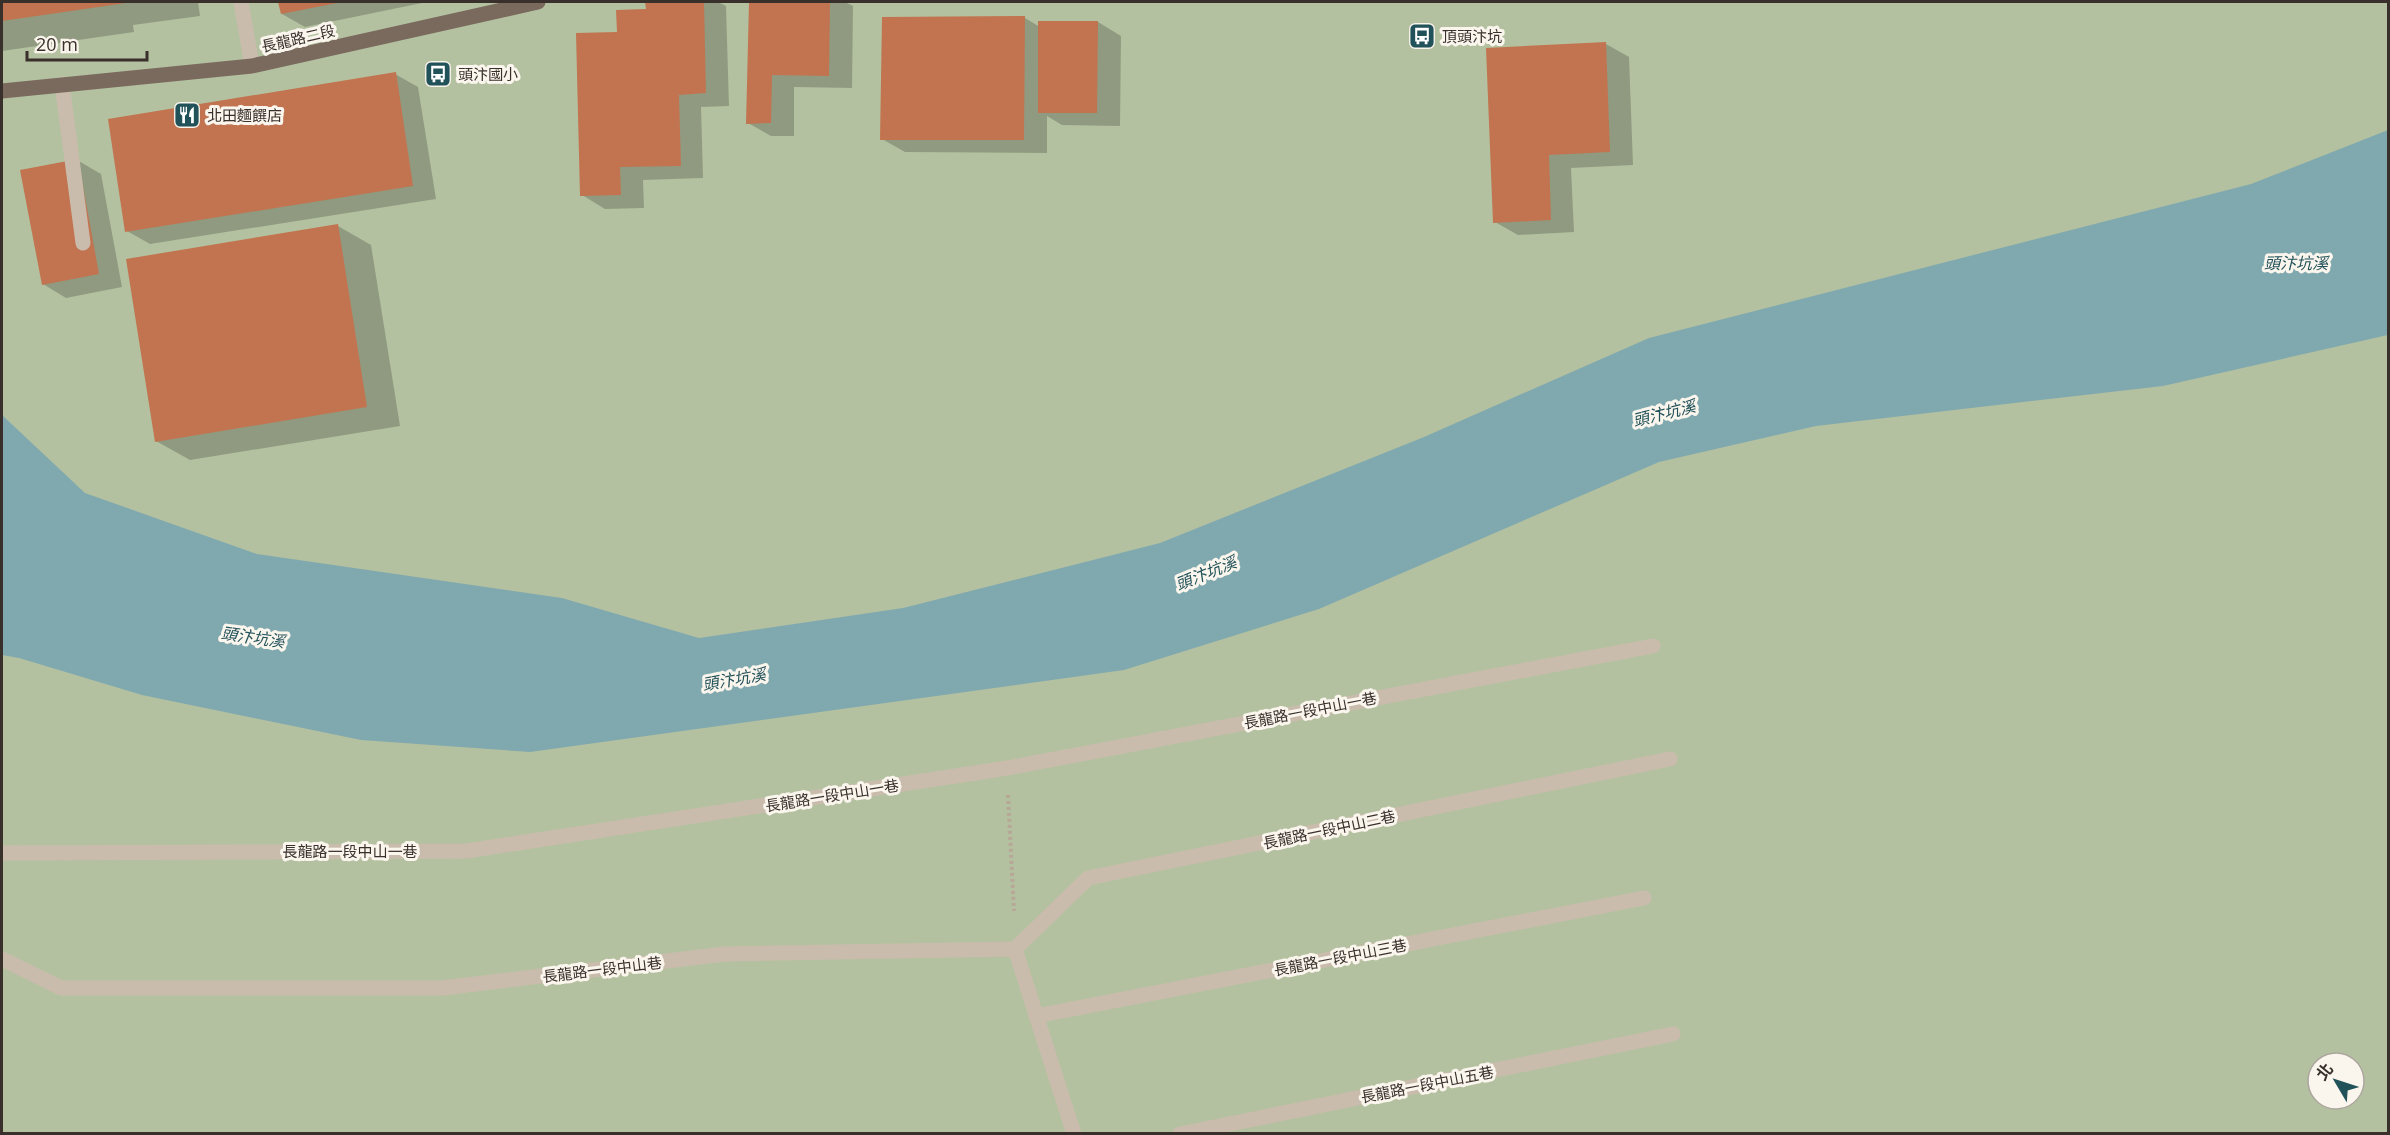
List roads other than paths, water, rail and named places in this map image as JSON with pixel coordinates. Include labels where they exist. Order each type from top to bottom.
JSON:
[{"type":"main road","name":"長龍路二段","points":[[2,91],[252,66],[538,2]]},
{"type":"street","points":[[241,2],[252,66]]},
{"type":"street","points":[[62,84],[83,243]]},
{"type":"street","name":"長龍路一段中山一巷","points":[[2,853],[466,851],[1007,768],[1653,646]]},
{"type":"street","name":"長龍路一段中山二巷","points":[[1015,949],[1088,878],[1670,759]]},
{"type":"street","name":"長龍路一段中山三巷","points":[[1036,1016],[1644,898]]},
{"type":"street","points":[[1015,949],[1074,1134]]},
{"type":"street","name":"長龍路一段中山巷","points":[[2,959],[61,988],[442,988],[725,954],[1015,949]]},
{"type":"street","name":"長龍路一段中山五巷","points":[[1180,1134],[1673,1034]]},
{"type":"water","name":"頭汴坑溪","points":[[2388,130],[2388,335],[2163,386],[1816,426],[1659,462],[1319,609],[1124,670],[530,752],[361,740],[142,695],[2,655],[2,415],[85,493],[257,554],[562,598],[699,638],[903,608],[1160,543],[1424,437],[1649,338],[2251,184]]},
{"type":"place","name":"頂頭汴坑","points":[[1422,36]]},
{"type":"place","name":"頭汴國小","points":[[438,74]]},
{"type":"place","name":"北田麵饌店","points":[[187,115]]}]
